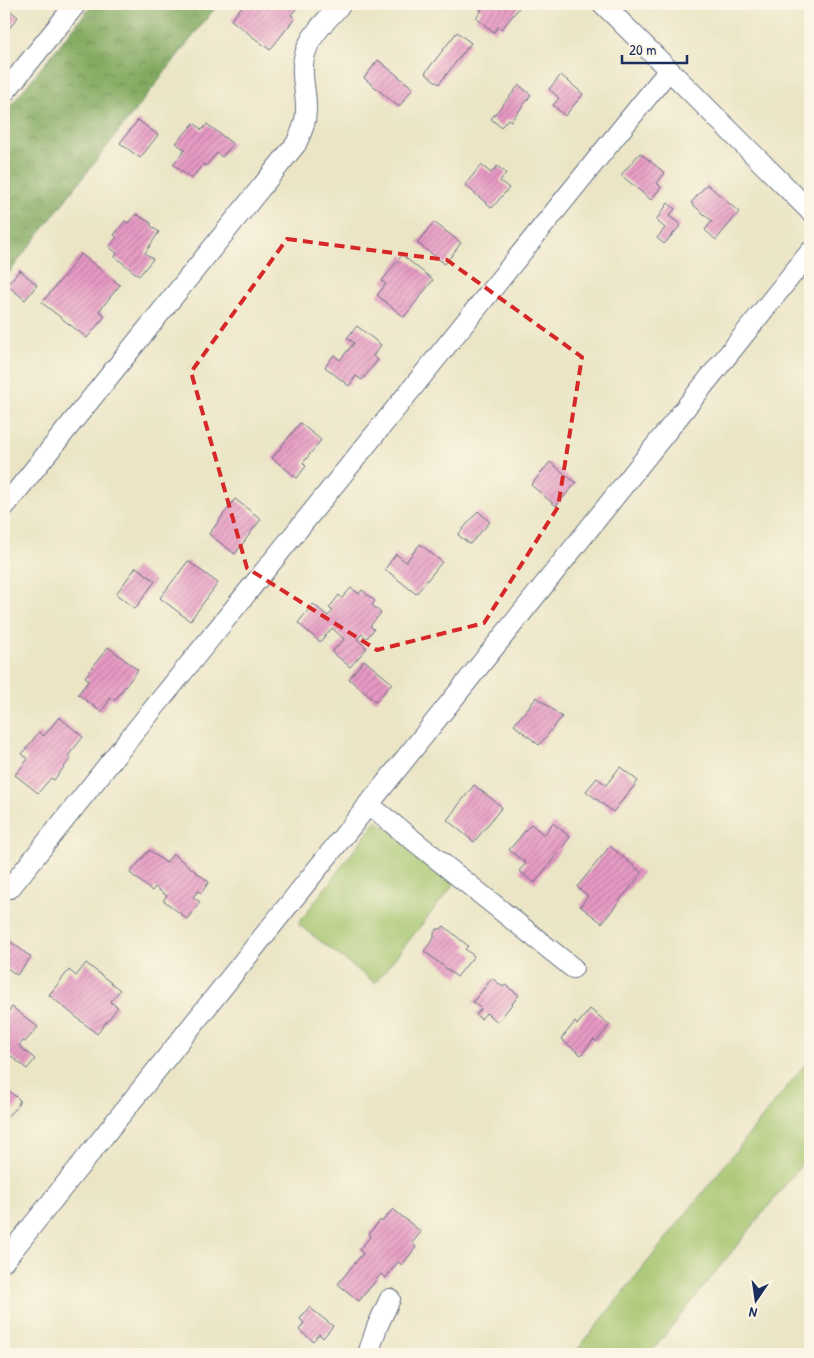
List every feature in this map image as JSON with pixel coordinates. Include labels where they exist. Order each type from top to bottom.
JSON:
[{"type":"street","points":[[4,94],[76,4]]},
{"type":"street","points":[[4,507],[296,144],[305,121],[306,110],[302,77],[305,57],[315,34],[341,4]]},
{"type":"street","points":[[603,4],[810,211]]},
{"type":"street","points":[[10,888],[669,70]]},
{"type":"street","points":[[4,1261],[810,252]]},
{"type":"street","points":[[368,804],[573,968]]},
{"type":"street","points":[[368,1354],[377,1327],[390,1299]]},
{"type":"highlighted area","points":[[287,239],[447,260],[582,357],[558,507],[484,623],[377,650],[247,568],[191,372]]},
{"type":"green space","points":[[93,4],[218,4],[4,279],[4,114]]},
{"type":"green space","points":[[377,820],[455,883],[375,983],[298,924]]},
{"type":"green space","points":[[810,1058],[810,1154],[650,1354],[574,1354]]},
{"type":"building","points":[[244,4],[300,4],[291,15],[295,18],[270,50],[231,20]]},
{"type":"building","points":[[478,4],[522,4],[502,29],[499,26],[494,32],[476,18],[482,10],[476,7]]},
{"type":"building","points":[[4,6],[18,17],[4,35]]},
{"type":"building","points":[[457,32],[471,43],[439,84],[425,73]]},
{"type":"building","points":[[378,60],[413,88],[399,107],[364,78]]},
{"type":"building","points":[[561,75],[583,94],[565,116],[553,105],[559,98],[549,89]]},
{"type":"building","points":[[519,85],[531,95],[511,121],[508,119],[501,127],[491,119]]},
{"type":"building","points":[[138,120],[158,135],[140,158],[120,143]]},
{"type":"building","points":[[194,123],[202,130],[207,124],[233,144],[222,157],[217,153],[206,166],[203,164],[191,179],[173,164],[185,150],[176,143]]},
{"type":"building","points":[[640,153],[665,173],[657,183],[661,187],[651,200],[621,175]]},
{"type":"building","points":[[481,165],[491,173],[497,166],[506,173],[500,181],[509,188],[492,208],[465,185]]},
{"type":"building","points":[[707,184],[739,212],[716,240],[705,230],[712,221],[691,203]]},
{"type":"building","points":[[668,203],[675,209],[669,216],[681,225],[664,244],[657,238],[665,228],[656,220]]},
{"type":"building","points":[[136,214],[151,223],[151,226],[159,232],[145,253],[153,259],[139,276],[115,257],[117,253],[109,247],[117,237],[114,235],[125,221],[128,223]]},
{"type":"building","points":[[434,222],[461,243],[445,264],[417,243]]},
{"type":"building","points":[[81,254],[120,285],[99,311],[105,316],[87,338],[42,303]]},
{"type":"building","points":[[402,255],[433,280],[404,317],[377,295],[386,284],[382,281]]},
{"type":"building","points":[[20,270],[37,285],[25,300],[7,285]]},
{"type":"building","points":[[357,326],[381,345],[373,356],[378,360],[362,380],[356,376],[349,386],[325,367],[334,355],[340,360],[354,343],[347,338]]},
{"type":"building","points":[[300,423],[321,440],[303,463],[306,466],[297,478],[272,458]]},
{"type":"building","points":[[550,462],[576,483],[556,506],[531,485]]},
{"type":"building","points":[[235,499],[261,519],[235,554],[209,534]]},
{"type":"building","points":[[478,511],[490,522],[470,544],[458,535]]},
{"type":"building","points":[[420,544],[442,562],[416,594],[385,569],[396,554],[406,562]]},
{"type":"building","points":[[188,561],[218,583],[190,621],[160,598]]},
{"type":"building","points":[[136,567],[155,581],[135,609],[116,594]]},
{"type":"building","points":[[351,588],[359,594],[362,590],[375,601],[372,605],[381,613],[370,626],[374,629],[367,638],[362,634],[357,639],[367,648],[350,667],[332,652],[344,639],[332,628],[320,642],[298,623],[313,604],[328,616],[333,611],[329,608],[339,595],[342,598]]},
{"type":"building","points":[[108,647],[138,670],[115,700],[111,698],[101,712],[78,694],[89,680],[85,677]]},
{"type":"building","points":[[364,660],[392,683],[376,702],[349,679]]},
{"type":"building","points":[[537,697],[562,717],[539,745],[514,725]]},
{"type":"building","points":[[59,717],[83,737],[68,756],[71,758],[54,780],[51,778],[38,793],[15,775],[28,759],[22,754],[39,732],[44,736]]},
{"type":"building","points":[[620,767],[638,781],[613,812],[586,791],[597,778],[606,785]]},
{"type":"building","points":[[474,785],[502,807],[474,842],[447,820]]},
{"type":"building","points":[[553,823],[570,837],[535,883],[519,871],[526,863],[509,850],[531,824],[544,835]]},
{"type":"building","points":[[610,846],[642,873],[602,923],[580,906],[588,896],[577,887]]},
{"type":"building","points":[[149,850],[166,863],[173,854],[209,882],[201,893],[198,891],[193,897],[200,902],[187,919],[163,900],[167,896],[155,887],[152,891],[130,873]]},
{"type":"building","points":[[444,926],[468,946],[465,949],[474,956],[457,977],[424,951],[434,938],[434,933],[437,929],[441,929]]},
{"type":"building","points":[[7,939],[31,957],[17,975],[4,966],[4,944]]},
{"type":"building","points":[[86,963],[120,990],[110,1002],[118,1007],[97,1034],[49,995],[69,970],[76,976]]},
{"type":"building","points":[[492,978],[503,987],[505,985],[519,995],[498,1022],[486,1013],[481,1019],[476,1015],[481,1009],[473,1002]]},
{"type":"building","points":[[12,1007],[38,1027],[19,1046],[35,1059],[27,1069],[4,1052],[4,1018]]},
{"type":"building","points":[[590,1009],[610,1025],[596,1042],[594,1039],[581,1055],[561,1039],[575,1022],[577,1025]]},
{"type":"building","points":[[4,1087],[20,1100],[17,1107],[4,1119]]},
{"type":"building","points":[[393,1209],[421,1232],[412,1243],[416,1247],[402,1265],[398,1262],[386,1278],[381,1274],[359,1301],[338,1284],[363,1253],[359,1250],[371,1236],[369,1234],[380,1220],[382,1222]]},
{"type":"building","points":[[309,1307],[333,1326],[323,1338],[319,1334],[313,1341],[299,1330],[304,1323],[300,1319]]}]
